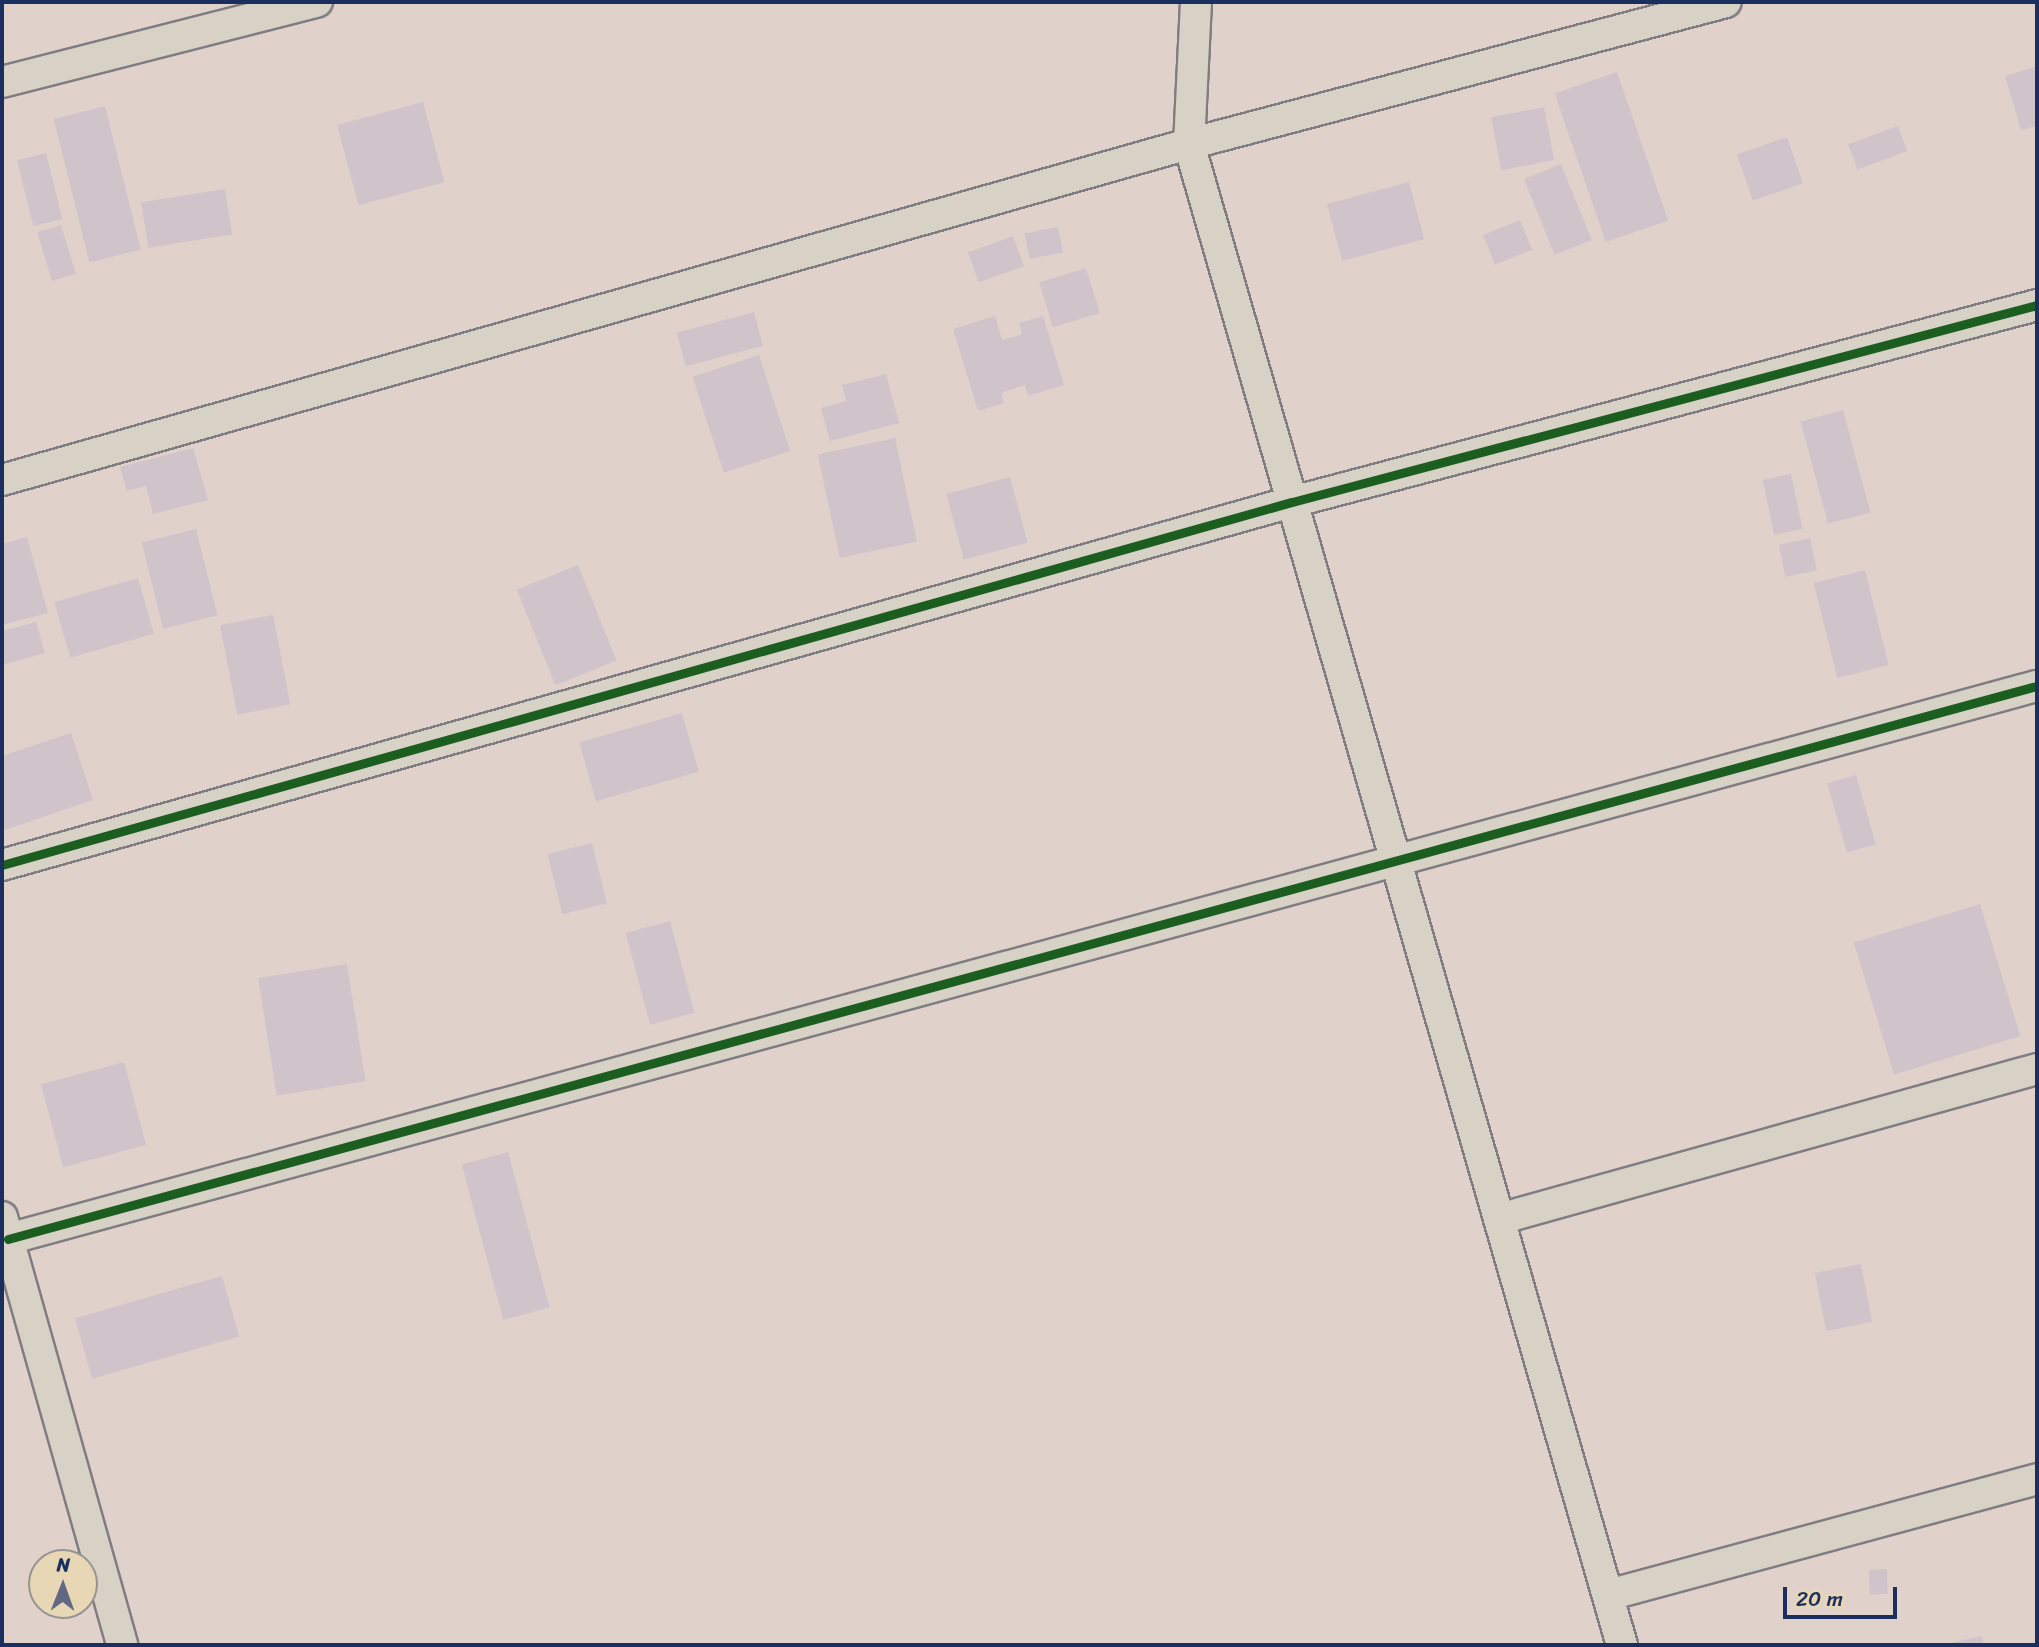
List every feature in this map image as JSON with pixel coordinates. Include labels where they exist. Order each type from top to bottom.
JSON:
[{"type":"street","points":[[2,82],[317,2]]},
{"type":"street","points":[[1196,2],[1189,144],[1622,1645]]},
{"type":"street","points":[[2,480],[1189,144],[1726,2]]},
{"type":"street","points":[[2,864],[1292,502],[2037,305]]},
{"type":"street","points":[[122,1645],[5,1228],[1396,861],[2037,686]]},
{"type":"street","points":[[1499,1219],[2037,1069]]},
{"type":"street","points":[[1608,1595],[2037,1479]]},
{"type":"building","points":[[2037,66],[2037,126],[2021,130],[2005,76]]},
{"type":"building","points":[[1617,72],[1668,220],[1606,242],[1555,93]]},
{"type":"building","points":[[423,102],[444,182],[359,205],[337,125]]},
{"type":"building","points":[[105,106],[141,250],[89,262],[54,119]]},
{"type":"building","points":[[1544,107],[1554,160],[1501,170],[1491,117]]},
{"type":"building","points":[[1898,126],[1907,151],[1857,169],[1848,144]]},
{"type":"building","points":[[1787,137],[1803,183],[1753,201],[1737,154]]},
{"type":"building","points":[[46,153],[62,219],[33,226],[17,160]]},
{"type":"building","points":[[1561,164],[1592,240],[1555,255],[1524,179]]},
{"type":"building","points":[[1409,182],[1424,239],[1342,261],[1327,204]]},
{"type":"building","points":[[225,189],[232,234],[148,248],[141,202]]},
{"type":"building","points":[[1520,220],[1532,250],[1495,265],[1483,235]]},
{"type":"building","points":[[61,225],[76,274],[52,281],[37,232]]},
{"type":"building","points":[[1058,227],[1063,253],[1030,259],[1025,233]]},
{"type":"building","points":[[1013,236],[1024,266],[979,282],[968,252]]},
{"type":"building","points":[[1086,268],[1100,313],[1053,327],[1039,282]]},
{"type":"building","points":[[754,312],[763,346],[686,367],[677,333]]},
{"type":"building","points":[[995,316],[1002,340],[1022,334],[1019,323],[1043,316],[1064,385],[1028,396],[1025,385],[1001,393],[1004,403],[978,411],[953,329]]},
{"type":"building","points":[[759,355],[790,451],[724,473],[692,377]]},
{"type":"building","points":[[886,374],[899,423],[830,441],[821,408],[846,401],[842,385]]},
{"type":"building","points":[[1843,410],[1870,512],[1828,524],[1800,421]]},
{"type":"building","points":[[895,438],[917,542],[840,558],[818,454]]},
{"type":"building","points":[[193,448],[208,500],[153,514],[146,486],[127,491],[120,467]]},
{"type":"building","points":[[1791,474],[1803,529],[1774,535],[1763,480]]},
{"type":"building","points":[[1010,477],[1028,543],[964,560],[946,494]]},
{"type":"building","points":[[196,529],[218,615],[163,629],[142,543]]},
{"type":"building","points":[[27,537],[48,613],[2,625],[2,544]]},
{"type":"building","points":[[1810,538],[1817,570],[1786,577],[1779,545]]},
{"type":"building","points":[[578,565],[617,660],[555,685],[517,590]]},
{"type":"building","points":[[1865,570],[1889,665],[1837,678],[1814,583]]},
{"type":"building","points":[[138,578],[154,634],[70,658],[54,602]]},
{"type":"building","points":[[273,615],[290,704],[237,715],[220,625]]},
{"type":"building","points":[[36,622],[45,653],[2,665],[2,631]]},
{"type":"building","points":[[682,713],[699,772],[596,801],[579,742]]},
{"type":"building","points":[[71,733],[93,800],[2,831],[2,756]]},
{"type":"building","points":[[1856,775],[1876,844],[1847,852],[1827,783]]},
{"type":"building","points":[[592,843],[607,903],[562,914],[547,854]]},
{"type":"building","points":[[1980,904],[2020,1036],[1894,1075],[1854,943]]},
{"type":"building","points":[[670,921],[695,1013],[650,1025],[626,933]]},
{"type":"building","points":[[347,964],[366,1082],[277,1096],[258,978]]},
{"type":"building","points":[[124,1062],[146,1145],[63,1167],[41,1084]]},
{"type":"building","points":[[508,1152],[550,1308],[503,1320],[462,1164]]},
{"type":"building","points":[[1861,1264],[1872,1322],[1826,1331],[1815,1273]]},
{"type":"building","points":[[222,1276],[239,1337],[92,1379],[75,1318]]},
{"type":"building","points":[[1887,1569],[1888,1594],[1870,1595],[1869,1570]]},
{"type":"building","points":[[1982,1636],[1984,1645],[1945,1645],[1945,1644]]},
{"type":"cycle path","points":[[2,865],[1292,502],[2037,305]]},
{"type":"cycle path","points":[[8,1239],[2037,686]]}]
